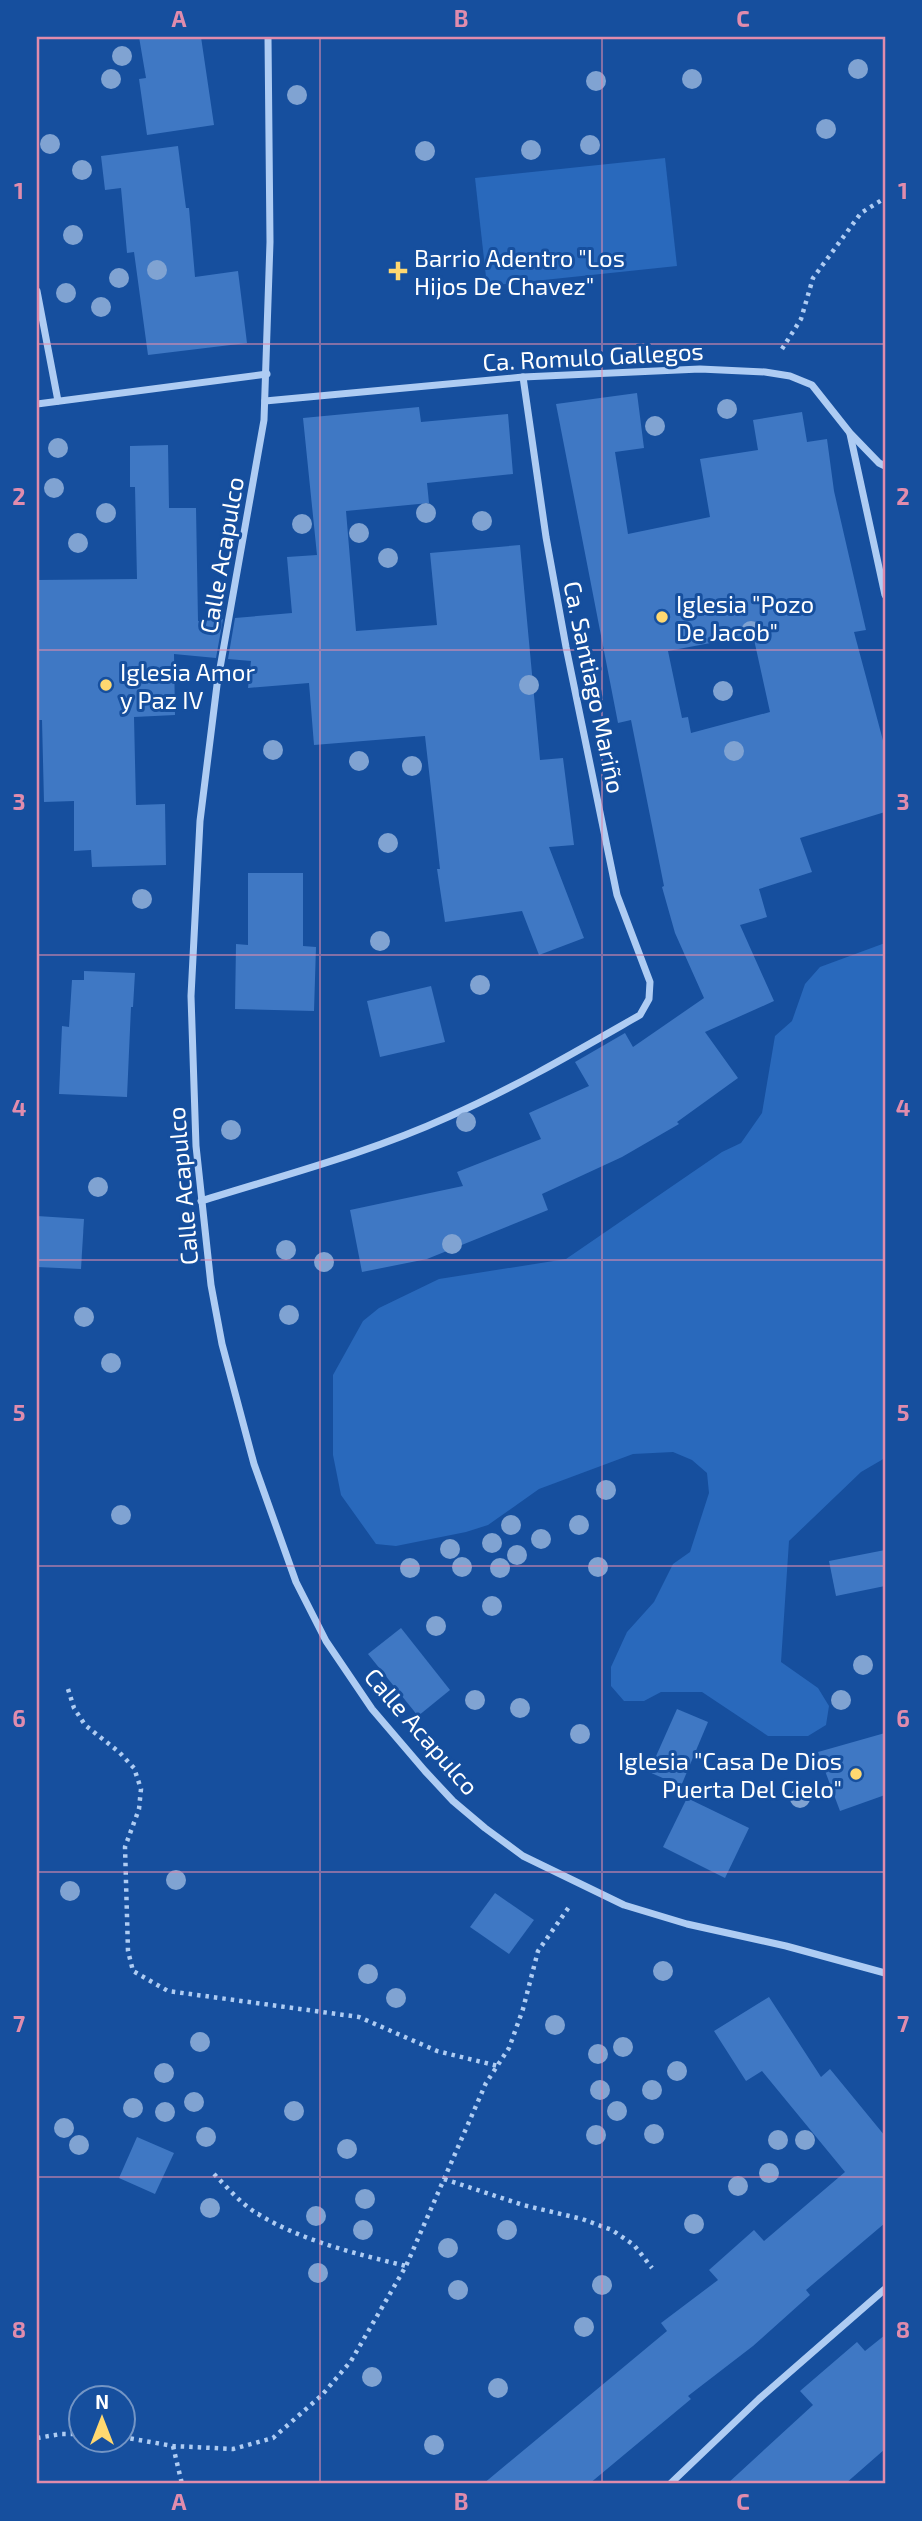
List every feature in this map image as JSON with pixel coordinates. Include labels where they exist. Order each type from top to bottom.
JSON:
[{"type":"street","name":"Calle Acapulco","points":[[268,37],[270,130],[265,401],[262,432],[217,685],[200,821],[191,996],[192,1075],[201,1201],[211,1285],[235,1400],[274,1525],[296,1582],[326,1641],[372,1709],[453,1801],[523,1856],[624,1905],[687,1924],[786,1946],[885,1973]]},
{"type":"street","points":[[37,291],[58,401]]},
{"type":"street","name":"Ca. Romulo Gallegos","points":[[265,401],[523,377],[700,369],[765,372],[790,376],[812,384],[850,433],[885,466]]},
{"type":"street","points":[[37,404],[267,374]]},
{"type":"street","name":"Ca. Santiago Mariño","points":[[201,1201],[350,1154],[445,1119],[523,1082],[640,1015],[649,999],[650,982],[617,895],[566,647],[546,537],[523,377]]},
{"type":"street","points":[[850,433],[885,595]]},
{"type":"street","points":[[670,2484],[760,2399],[885,2289]]},
{"type":"path","points":[[765,372],[801,319],[813,278],[862,213],[885,198]]},
{"type":"path","points":[[68,1689],[74,1708],[85,1725],[120,1752],[134,1768],[141,1789],[139,1809],[125,1847],[128,1951],[133,1971],[168,1991],[359,2017],[437,2051],[498,2066]]},
{"type":"path","points":[[136,2439],[173,2446],[233,2449],[273,2438],[322,2395],[351,2361],[406,2266],[486,2083],[509,2048],[538,1951],[572,1902],[578,1883]]},
{"type":"path","points":[[214,2174],[236,2197],[258,2214],[303,2235],[354,2253],[406,2266]]},
{"type":"path","points":[[444,2179],[523,2205],[582,2218],[612,2230],[634,2245],[652,2268]]},
{"type":"path","points":[[37,2438],[66,2434]]},
{"type":"path","points":[[173,2446],[182,2484]]},
{"type":"shaded area","points":[[665,158],[677,266],[487,286],[475,178]]},
{"type":"shaded area","points":[[885,943],[885,1458],[861,1472],[789,1541],[781,1662],[818,1688],[829,1706],[826,1725],[808,1736],[768,1736],[702,1692],[661,1692],[644,1701],[624,1701],[611,1686],[611,1667],[627,1632],[654,1602],[673,1564],[690,1552],[709,1493],[707,1473],[692,1460],[673,1452],[633,1454],[539,1489],[488,1525],[396,1546],[376,1544],[341,1495],[333,1455],[333,1375],[363,1321],[379,1308],[439,1279],[566,1259],[722,1152],[741,1143],[762,1113],[775,1036],[792,1021],[805,984],[820,967]]},
{"type":"building","points":[[139,37],[201,37],[214,125],[147,135],[139,79],[146,78]]},
{"type":"building","points":[[178,146],[186,208],[189,208],[195,277],[238,271],[247,343],[148,355],[134,252],[127,253],[121,188],[105,190],[101,156]]},
{"type":"building","points":[[637,393],[644,448],[615,452],[628,534],[710,517],[700,459],[758,450],[753,420],[802,412],[807,442],[827,439],[834,491],[866,630],[854,632],[885,748],[885,812],[800,838],[812,872],[759,889],[767,917],[740,925],[774,1001],[705,1032],[738,1078],[677,1122],[679,1124],[622,1157],[542,1194],[548,1210],[427,1259],[362,1272],[350,1210],[463,1186],[457,1172],[541,1139],[529,1113],[589,1086],[575,1062],[625,1033],[633,1047],[704,998],[675,933],[662,887],[664,886],[631,720],[618,723],[556,404]],"holes":[[[753,635],[770,712],[691,733],[688,717],[682,718],[668,651]]]},
{"type":"building","points":[[419,407],[421,422],[508,414],[513,474],[427,483],[429,503],[346,511],[356,631],[437,625],[430,553],[520,545],[540,760],[563,758],[574,845],[549,847],[584,938],[539,955],[522,911],[445,922],[437,869],[440,869],[425,736],[314,745],[309,683],[248,688],[251,661],[228,659],[235,618],[292,613],[287,557],[317,555],[303,418]]},
{"type":"building","points":[[168,445],[169,508],[196,508],[198,621],[223,619],[216,658],[174,654],[175,715],[134,717],[136,805],[165,804],[166,865],[92,867],[91,850],[74,851],[74,801],[44,802],[42,720],[37,720],[37,580],[137,579],[135,487],[130,487],[130,446]]},
{"type":"building","points":[[248,873],[303,873],[303,946],[316,947],[314,1011],[235,1009],[236,944],[248,945]]},
{"type":"building","points":[[84,971],[135,973],[127,1097],[59,1094],[62,1026],[69,1027],[72,980],[84,980]]},
{"type":"building","points":[[431,986],[445,1042],[380,1057],[367,1001]]},
{"type":"building","points":[[37,1216],[84,1219],[81,1269],[37,1267]]},
{"type":"building","points":[[885,1550],[885,1586],[836,1596],[829,1561]]},
{"type":"building","points":[[401,1628],[450,1690],[418,1716],[368,1654]]},
{"type":"building","points":[[677,1709],[708,1722],[681,1786],[649,1772]]},
{"type":"building","name":"Iglesia \"Casa De Dios Puerta Del Cielo\"","points":[[885,1733],[885,1795],[840,1811],[818,1752]]},
{"type":"building","points":[[687,1798],[749,1828],[725,1878],[663,1847]]},
{"type":"building","points":[[495,1893],[534,1920],[509,1954],[470,1927]]},
{"type":"building","points":[[769,1997],[821,2077],[830,2069],[885,2136],[885,2223],[806,2290],[810,2295],[753,2346],[688,2396],[691,2399],[589,2484],[483,2484],[667,2331],[661,2323],[718,2280],[709,2270],[754,2230],[764,2241],[845,2172],[762,2071],[746,2081],[714,2031]]},
{"type":"building","points":[[137,2137],[174,2153],[155,2194],[119,2178]]},
{"type":"building","points":[[885,2335],[885,2449],[845,2484],[727,2484],[813,2405],[800,2391],[857,2342],[865,2351]]},
{"type":"place","name":"Barrio Adentro \"Los Hijos De Chavez\"","points":[[398,271]]},
{"type":"place","name":"Iglesia \"Pozo De Jacob\"","points":[[662,617]]},
{"type":"place","name":"Iglesia Amor y Paz IV","points":[[106,685]]},
{"type":"place","name":"Iglesia \"Casa De Dios Puerta Del Cielo\"","points":[[856,1774]]}]
